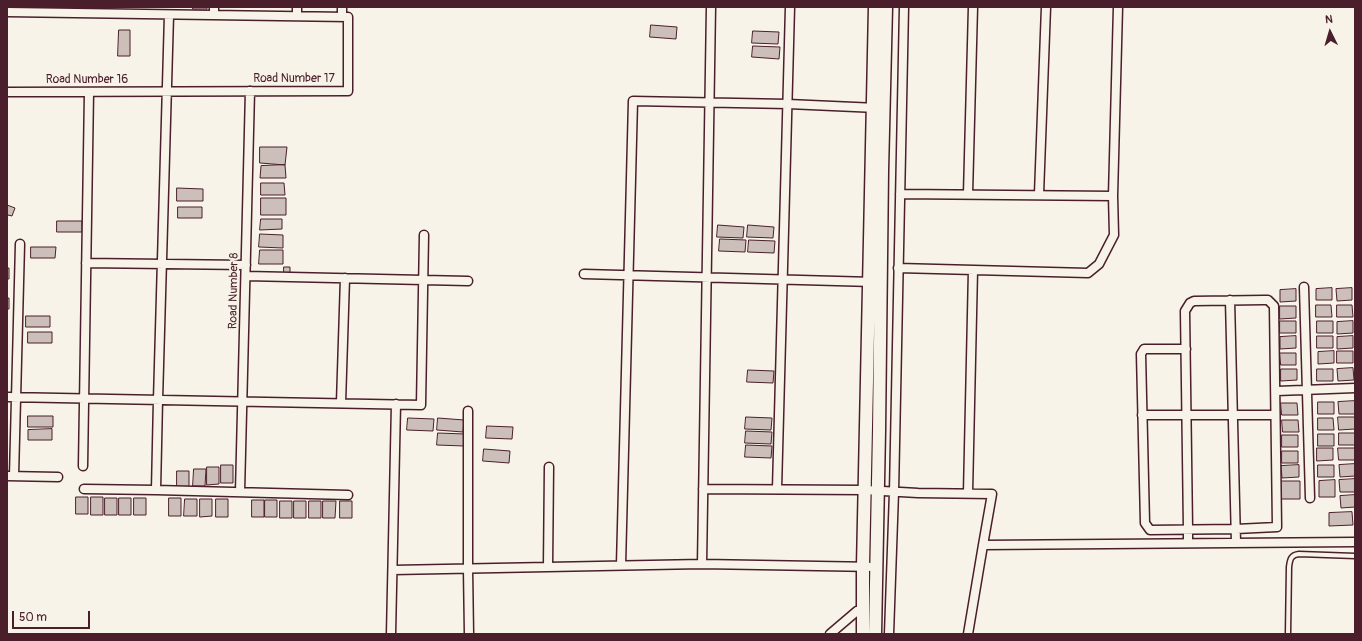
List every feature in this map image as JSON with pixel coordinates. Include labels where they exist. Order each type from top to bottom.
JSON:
[{"type":"street","points":[[297,7],[297,16]]},
{"type":"street","points":[[7,12],[101,10],[169,15],[214,11],[345,17],[342,7]]},
{"type":"street","points":[[702,564],[712,7]]},
{"type":"street","points":[[777,489],[790,7]]},
{"type":"street","points":[[875,7],[878,108],[875,282],[865,490],[863,566],[869,610],[875,634]]},
{"type":"street","points":[[878,108],[886,7]]},
{"type":"street","points":[[889,634],[894,492],[904,7]]},
{"type":"street","points":[[968,194],[973,7]]},
{"type":"street","points":[[1039,194],[1046,7]]},
{"type":"street","points":[[898,268],[1088,273],[1099,264],[1114,235],[1113,196],[1118,7]]},
{"type":"street","points":[[156,490],[169,15]]},
{"type":"street","name":"Road Number 17","points":[[167,91],[348,91],[345,17]]},
{"type":"street","name":"Road Number 16","points":[[7,92],[167,91]]},
{"type":"street","name":"Road Number 8","points":[[240,492],[250,91]]},
{"type":"street","points":[[83,466],[89,92]]},
{"type":"street","points":[[621,566],[633,101],[788,104],[878,108]]},
{"type":"street","points":[[900,194],[1039,194],[1113,196]]},
{"type":"street","points":[[7,397],[421,405],[424,235]]},
{"type":"street","points":[[20,244],[16,397],[11,476],[58,477]]},
{"type":"street","points":[[86,263],[246,265]]},
{"type":"street","points":[[968,493],[973,270]]},
{"type":"street","points":[[584,274],[875,282]]},
{"type":"street","points":[[246,276],[468,281]]},
{"type":"street","points":[[341,403],[345,278]]},
{"type":"street","points":[[863,634],[869,610],[876,567],[878,492],[875,282]]},
{"type":"street","points":[[1304,287],[1310,498]]},
{"type":"street","points":[[1230,300],[1236,543]]},
{"type":"street","points":[[1186,349],[1144,348],[1141,354],[1145,523],[1150,530],[1188,529],[1236,529],[1277,527],[1274,306],[1268,300],[1194,301],[1190,303],[1186,311],[1186,349],[1186,416],[1188,529],[1188,543]]},
{"type":"street","points":[[1277,391],[1355,388]]},
{"type":"street","points":[[391,634],[396,404]]},
{"type":"street","points":[[468,412],[469,634]]},
{"type":"street","points":[[1142,415],[1275,415]]},
{"type":"street","points":[[548,566],[549,467]]},
{"type":"street","points":[[84,489],[348,495]]},
{"type":"street","points":[[703,489],[865,490],[878,492],[992,494],[968,634]]},
{"type":"street","points":[[983,545],[1355,542]]},
{"type":"street","points":[[393,570],[702,564],[876,567]]},
{"type":"street","points":[[830,634],[857,611],[869,610]]},
{"type":"lane","points":[[1288,634],[1290,559],[1294,555],[1299,554],[1355,556]]},
{"type":"building","points":[[193,7],[207,7],[207,9],[193,9]]},
{"type":"building","points":[[651,25],[677,27],[676,39],[650,37]]},
{"type":"building","points":[[119,30],[130,30],[130,56],[118,56]]},
{"type":"building","points":[[753,31],[779,32],[778,44],[752,43]]},
{"type":"building","points":[[753,46],[780,47],[779,59],[752,57]]},
{"type":"building","points":[[260,147],[287,147],[285,165],[260,163]]},
{"type":"building","points":[[285,165],[286,178],[260,178],[261,166]]},
{"type":"building","points":[[261,183],[284,183],[285,195],[261,195]]},
{"type":"building","points":[[177,188],[203,189],[203,201],[177,201]]},
{"type":"building","points":[[261,198],[286,198],[286,215],[261,215]]},
{"type":"building","points":[[7,205],[15,208],[12,216],[8,215],[7,217]]},
{"type":"building","points":[[178,207],[202,207],[202,218],[178,218]]},
{"type":"building","points":[[261,219],[282,219],[282,229],[260,230]]},
{"type":"building","points":[[57,221],[82,221],[82,232],[57,232]]},
{"type":"building","points":[[718,225],[744,227],[743,238],[717,237]]},
{"type":"building","points":[[748,225],[774,227],[773,238],[747,237]]},
{"type":"building","points":[[260,234],[283,235],[283,248],[259,247]]},
{"type":"building","points":[[720,239],[746,240],[745,252],[719,251]]},
{"type":"building","points":[[749,240],[775,241],[774,253],[748,252]]},
{"type":"building","points":[[31,247],[56,247],[55,258],[31,258]]},
{"type":"building","points":[[260,250],[283,250],[283,264],[259,264]]},
{"type":"building","points":[[284,267],[290,267],[290,275],[284,275]]},
{"type":"building","points":[[7,268],[9,268],[9,279],[7,279]]},
{"type":"building","points":[[1332,288],[1332,300],[1316,300],[1316,289]]},
{"type":"building","points":[[1352,288],[1352,300],[1337,301],[1336,289]]},
{"type":"building","points":[[1296,289],[1296,301],[1280,302],[1280,290]]},
{"type":"building","points":[[7,298],[9,298],[9,309],[7,309]]},
{"type":"building","points":[[1316,305],[1331,305],[1332,317],[1316,317]]},
{"type":"building","points":[[1337,305],[1352,305],[1353,317],[1337,317]]},
{"type":"building","points":[[1280,306],[1296,306],[1296,318],[1280,319]]},
{"type":"building","points":[[26,316],[50,316],[50,327],[26,327]]},
{"type":"building","points":[[1280,321],[1296,321],[1296,333],[1280,333]]},
{"type":"building","points":[[1317,321],[1333,321],[1333,333],[1317,333]]},
{"type":"building","points":[[1353,321],[1353,333],[1337,334],[1337,322]]},
{"type":"building","points":[[28,332],[52,332],[52,343],[28,343]]},
{"type":"building","points":[[1296,336],[1296,348],[1280,349],[1280,337]]},
{"type":"building","points":[[1317,336],[1333,336],[1333,348],[1317,348]]},
{"type":"building","points":[[1353,336],[1353,348],[1337,349],[1337,337]]},
{"type":"building","points":[[1334,351],[1334,363],[1318,364],[1318,352]]},
{"type":"building","points":[[1337,351],[1353,351],[1353,363],[1337,363]]},
{"type":"building","points":[[1280,353],[1296,353],[1296,365],[1281,365]]},
{"type":"building","points":[[1353,368],[1354,380],[1338,381],[1337,369]]},
{"type":"building","points":[[1281,369],[1297,369],[1297,380],[1281,381]]},
{"type":"building","points":[[1317,369],[1333,369],[1333,381],[1317,381]]},
{"type":"building","points":[[748,370],[774,371],[773,383],[747,382]]},
{"type":"building","points":[[1355,401],[1355,414],[1339,414],[1338,402]]},
{"type":"building","points":[[1318,402],[1334,402],[1334,414],[1318,414]]},
{"type":"building","points":[[1281,403],[1297,403],[1298,415],[1282,415]]},
{"type":"building","points":[[28,416],[53,416],[53,427],[28,427]]},
{"type":"building","points":[[746,417],[772,418],[771,430],[745,429]]},
{"type":"building","points":[[1338,417],[1355,417],[1355,429],[1339,430]]},
{"type":"building","points":[[408,418],[434,419],[433,431],[407,430]]},
{"type":"building","points":[[438,418],[464,420],[463,432],[437,430]]},
{"type":"building","points":[[1318,418],[1333,418],[1334,430],[1318,430]]},
{"type":"building","points":[[1282,420],[1298,420],[1299,432],[1283,432]]},
{"type":"building","points":[[487,426],[513,427],[512,439],[486,438]]},
{"type":"building","points":[[52,429],[52,440],[28,440],[28,430]]},
{"type":"building","points":[[746,431],[772,432],[771,444],[745,443]]},
{"type":"building","points":[[438,433],[465,434],[464,446],[437,445]]},
{"type":"building","points":[[1339,433],[1355,433],[1355,445],[1339,445]]},
{"type":"building","points":[[1318,434],[1334,434],[1334,446],[1318,446]]},
{"type":"building","points":[[1282,435],[1298,435],[1298,447],[1282,447]]},
{"type":"building","points":[[746,445],[772,446],[771,458],[745,457]]},
{"type":"building","points":[[1317,448],[1333,448],[1333,460],[1317,461]]},
{"type":"building","points":[[1338,448],[1355,448],[1355,460],[1339,460]]},
{"type":"building","points":[[484,449],[510,451],[509,463],[483,461]]},
{"type":"building","points":[[1282,451],[1298,451],[1298,463],[1282,463]]},
{"type":"building","points":[[1355,464],[1355,476],[1340,477],[1339,465]]},
{"type":"building","points":[[221,465],[233,465],[233,483],[221,483]]},
{"type":"building","points":[[1299,465],[1299,477],[1282,478],[1281,466]]},
{"type":"building","points":[[1318,465],[1334,465],[1334,477],[1318,477]]},
{"type":"building","points":[[207,467],[219,467],[219,484],[207,485]]},
{"type":"building","points":[[194,469],[206,469],[205,486],[193,486]]},
{"type":"building","points":[[177,471],[189,471],[189,489],[177,489]]},
{"type":"building","points":[[1355,479],[1355,492],[1340,492],[1339,480]]},
{"type":"building","points":[[1335,480],[1335,497],[1319,497],[1319,481]]},
{"type":"building","points":[[1281,481],[1300,481],[1300,499],[1281,499]]},
{"type":"building","points":[[1355,495],[1355,507],[1341,508],[1340,496]]},
{"type":"building","points":[[76,497],[88,497],[88,514],[76,514]]},
{"type":"building","points":[[91,497],[103,497],[103,515],[91,515]]},
{"type":"building","points":[[105,498],[117,498],[117,515],[105,515]]},
{"type":"building","points":[[119,498],[131,498],[131,515],[119,515]]},
{"type":"building","points":[[134,498],[146,498],[146,515],[134,515]]},
{"type":"building","points":[[169,498],[181,498],[181,516],[169,516]]},
{"type":"building","points":[[185,499],[197,499],[197,516],[184,516]]},
{"type":"building","points":[[200,499],[212,499],[212,516],[200,517]]},
{"type":"building","points":[[216,499],[228,499],[228,517],[216,517]]},
{"type":"building","points":[[252,500],[264,500],[264,517],[252,517]]},
{"type":"building","points":[[265,500],[277,500],[277,517],[265,517]]},
{"type":"building","points":[[280,501],[292,501],[292,518],[280,518]]},
{"type":"building","points":[[294,501],[306,501],[306,518],[294,518]]},
{"type":"building","points":[[309,501],[321,501],[321,518],[309,518]]},
{"type":"building","points":[[323,501],[336,501],[335,518],[323,518]]},
{"type":"building","points":[[340,501],[352,501],[352,518],[340,518]]},
{"type":"building","points":[[1352,512],[1353,525],[1329,526],[1329,513]]}]
